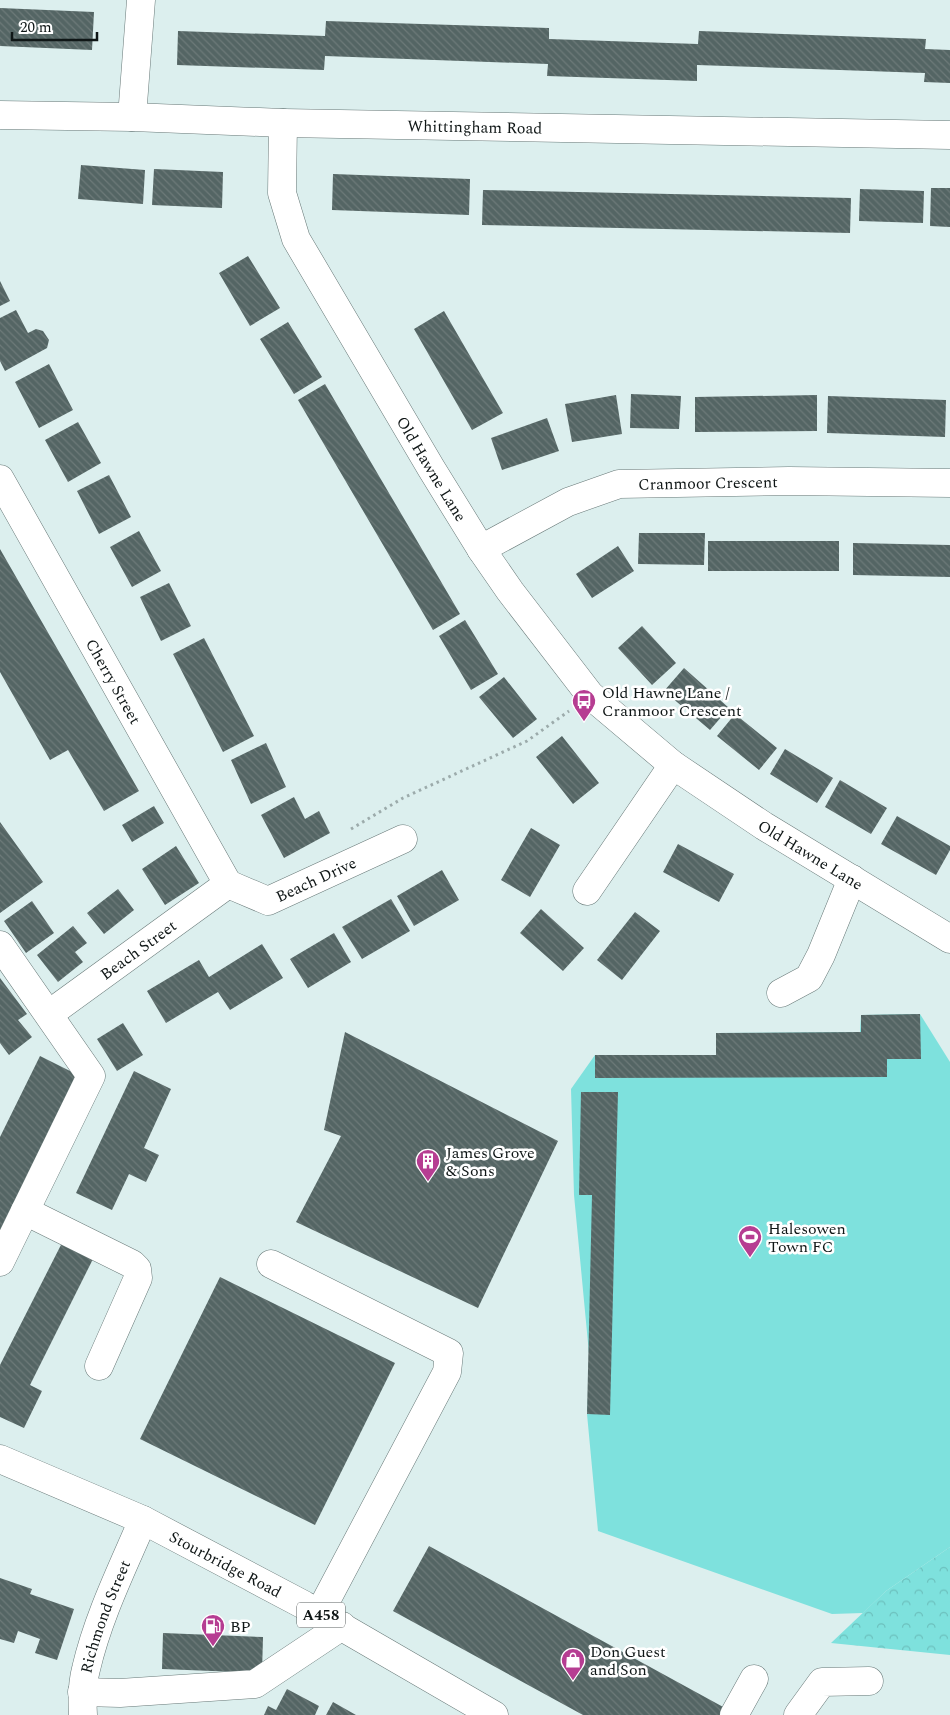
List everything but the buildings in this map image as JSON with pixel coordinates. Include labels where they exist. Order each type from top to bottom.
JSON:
[{"type":"main road","points":[[132,117],[141,0]]},
{"type":"main road","name":"Whittingham Road","points":[[0,115],[132,117],[283,123],[950,135]]},
{"type":"main road","name":"Old Hawne Lane","points":[[283,123],[282,192],[296,239],[431,468],[481,548],[510,591],[590,695],[673,765],[764,826],[950,939]]},
{"type":"main road","name":"Cherry Street","points":[[0,479],[228,884]]},
{"type":"main road","name":"Cranmoor Crescent","points":[[481,548],[568,502],[619,484],[789,481],[950,483]]},
{"type":"main road","points":[[587,891],[673,765]]},
{"type":"main road","name":"Beach Drive","points":[[228,884],[268,901],[403,840]]},
{"type":"main road","points":[[781,993],[809,978],[821,955],[852,879]]},
{"type":"main road","name":"Beach Street","points":[[49,1014],[228,884]]},
{"type":"main road","points":[[0,945],[91,1076],[0,1262]]},
{"type":"main road","points":[[25,1211],[132,1264],[137,1269],[138,1278],[99,1366]]},
{"type":"main road","points":[[83,1704],[120,1693],[256,1684],[330,1620],[447,1372],[449,1353],[271,1264]]},
{"type":"main road","name":"Stourbridge Road","points":[[0,1459],[143,1520],[330,1620],[494,1715]]},
{"type":"main road","name":"Richmond Street","points":[[83,1704],[85,1669],[101,1618],[143,1520]]},
{"type":"main road","points":[[734,1715],[754,1679]]},
{"type":"main road","points":[[798,1715],[822,1682],[869,1681]]},
{"type":"path","points":[[346,832],[403,798],[527,741],[590,695]]},
{"type":"green space","name":"Halesowen Town FC","points":[[920,1014],[950,1062],[950,1547],[886,1591],[863,1613],[832,1614],[598,1531],[587,1414],[590,1364],[574,1195],[571,1089],[595,1055],[716,1055],[716,1033],[860,1032],[861,1015]]},
{"type":"green space","points":[[950,1547],[950,1655],[831,1643],[886,1591]]},
{"type":"place","name":"Old Hawne Lane / Cranmoor Crescent","points":[[584,722]]},
{"type":"place","name":"James Grove & Sons","points":[[428,1182]]},
{"type":"place","name":"Halesowen Town FC","points":[[750,1258]]},
{"type":"place","name":"BP","points":[[213,1647]]},
{"type":"place","name":"Don Guest and Son","points":[[573,1681]]}]
